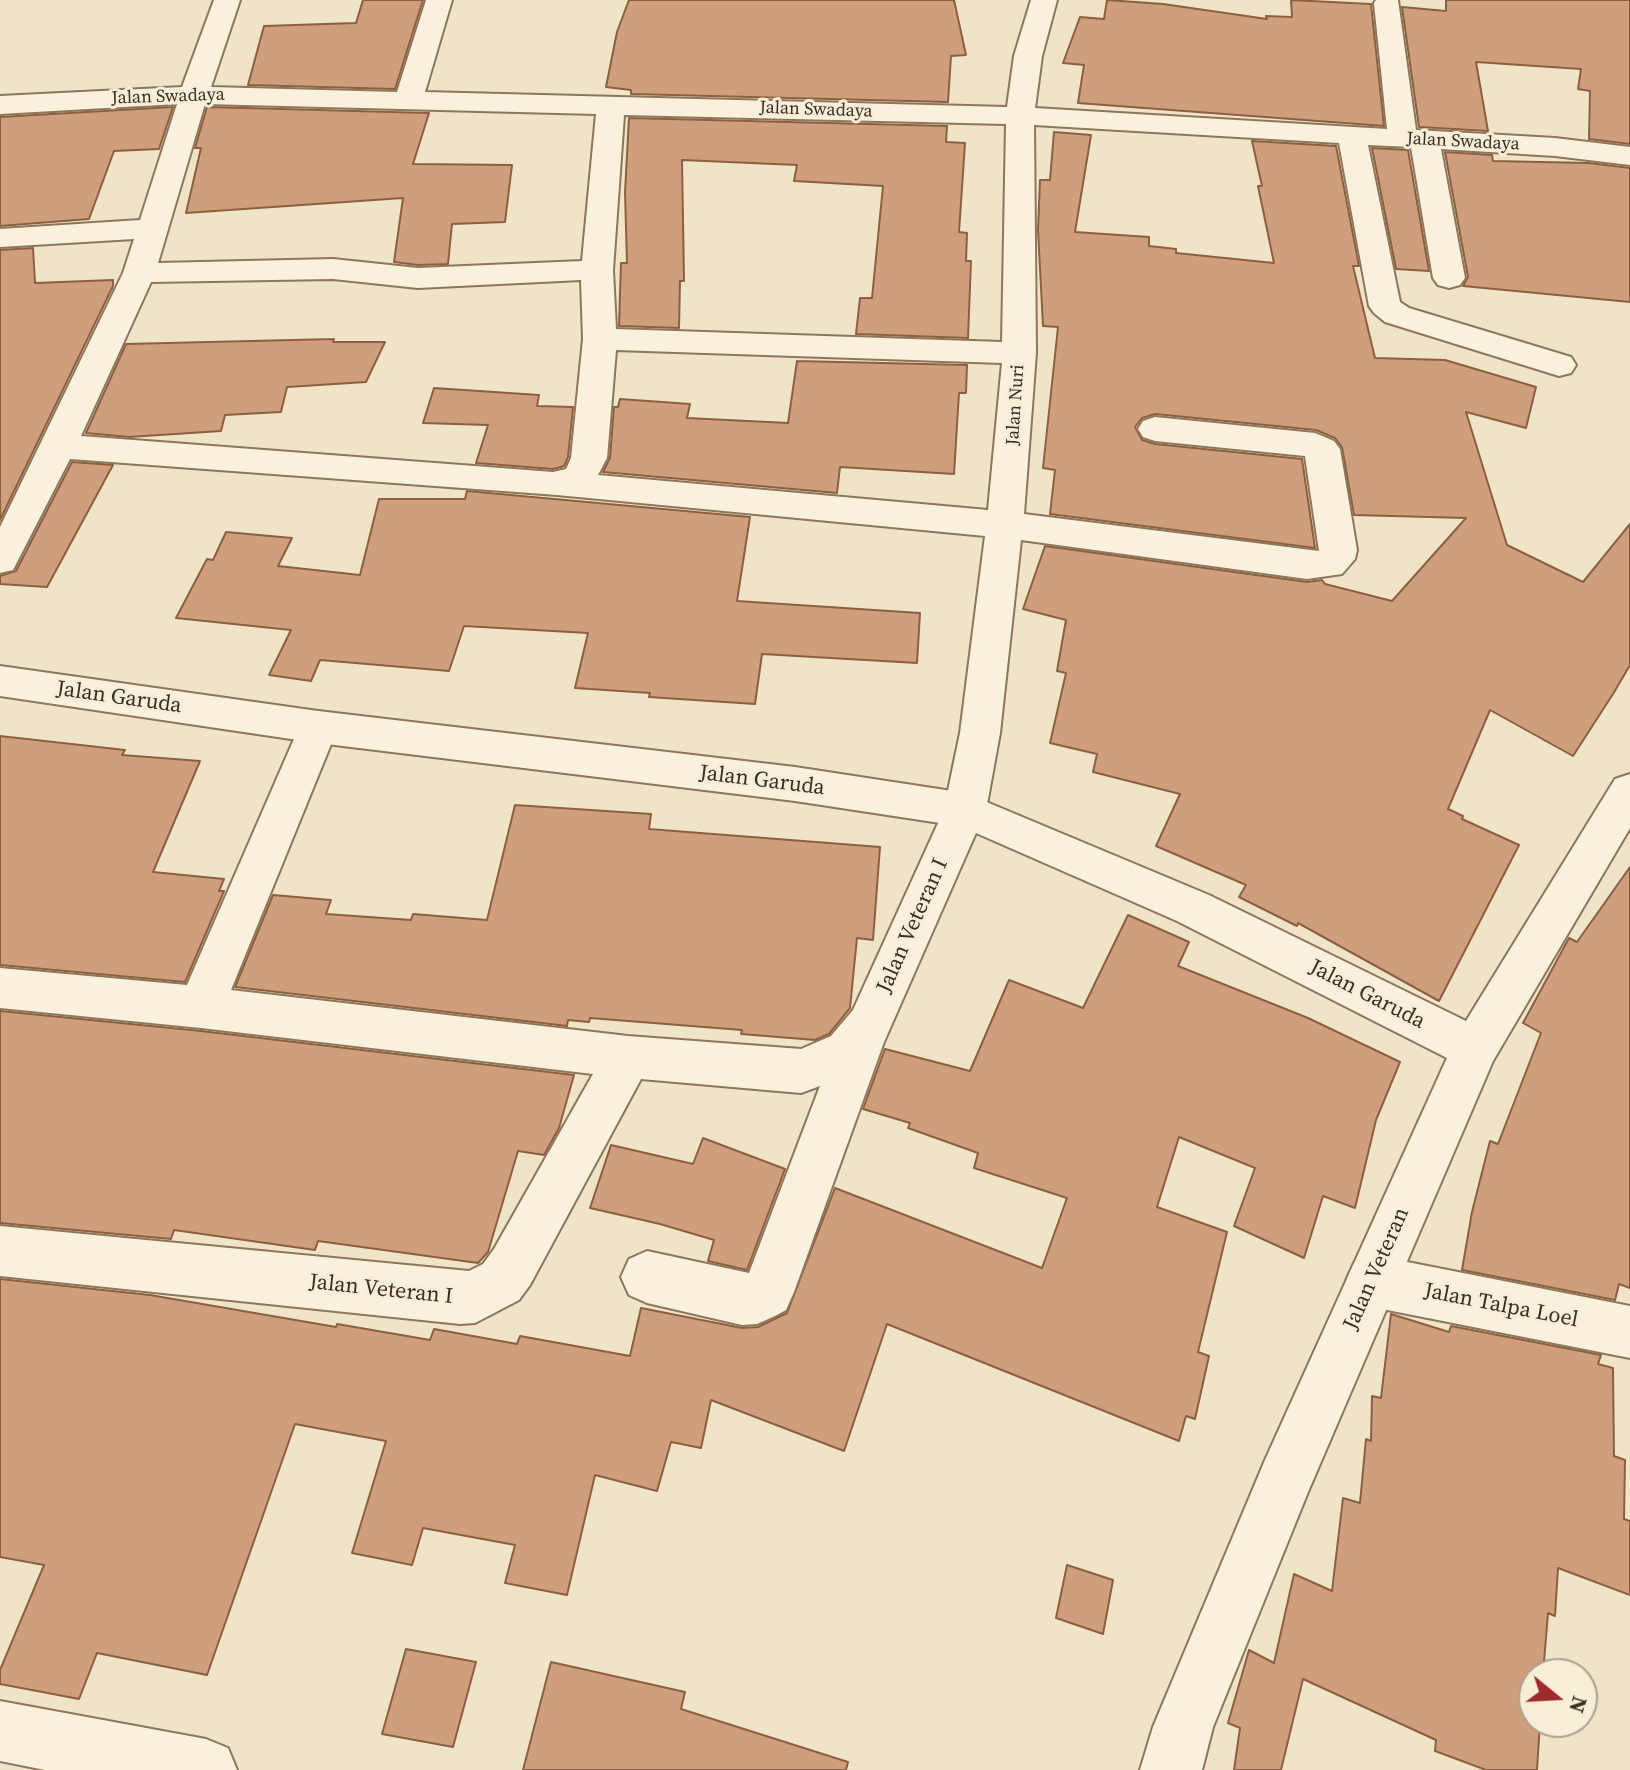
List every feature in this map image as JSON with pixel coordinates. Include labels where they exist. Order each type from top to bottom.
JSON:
[{"type":"street","points":[[0,560],[59,446],[139,273],[193,95],[227,0]]},
{"type":"street","points":[[409,99],[439,0]]},
{"type":"street","name":"Jalan Nuri","points":[[965,810],[980,733],[1007,525],[1019,353],[1020,116],[1028,56],[1044,0]]},
{"type":"street","points":[[1387,3],[1414,140],[1449,278]]},
{"type":"street","name":"Jalan Swadaya","points":[[0,105],[193,95],[1020,116],[1555,147],[1630,156]]},
{"type":"street","points":[[561,484],[579,478],[589,458],[600,339],[597,270],[611,104]]},
{"type":"street","points":[[1352,136],[1385,306],[1397,315],[1559,365]]},
{"type":"street","points":[[0,238],[154,228]]},
{"type":"street","points":[[139,273],[333,269],[418,278],[597,270]]},
{"type":"street","points":[[600,339],[1019,353]]},
{"type":"street","points":[[59,446],[561,484],[1007,525],[1307,565],[1329,564],[1336,559],[1338,550],[1322,449],[1315,445],[1155,429]]},
{"type":"street","name":"Jalan Garuda","points":[[0,681],[318,727],[795,784],[965,810],[1193,908],[1475,1049]]},
{"type":"street","points":[[201,1007],[318,727]]},
{"type":"street","name":"Jalan Veteran","points":[[1171,1770],[1183,1727],[1372,1281],[1475,1049],[1630,791]]},
{"type":"street","name":"Jalan Veteran I","points":[[0,988],[201,1007],[628,1057],[801,1071],[832,1061],[862,1038],[965,810]]},
{"type":"street","points":[[647,1277],[742,1299],[757,1298],[768,1292],[862,1038]]},
{"type":"street","name":"Jalan Veteran I","points":[[0,1251],[460,1298],[475,1297],[501,1282],[512,1267],[628,1057]]},
{"type":"street","name":"Jalan Talpa Loel","points":[[1372,1281],[1630,1332]]},
{"type":"street","points":[[0,1731],[206,1770]]},
{"type":"building","points":[[363,0],[423,0],[395,89],[248,85],[264,26],[356,23]]},
{"type":"building","points":[[629,0],[954,0],[966,55],[951,56],[948,102],[631,94],[631,90],[606,87],[617,32]]},
{"type":"building","points":[[1107,0],[1163,4],[1267,19],[1266,16],[1292,17],[1291,0],[1371,4],[1384,126],[1078,103],[1084,65],[1063,63],[1080,17],[1104,19]]},
{"type":"building","points":[[1446,0],[1630,0],[1630,144],[1589,139],[1590,91],[1578,89],[1581,69],[1476,62],[1488,131],[1419,127],[1402,7],[1446,11]]},
{"type":"building","points":[[173,107],[159,149],[114,151],[89,219],[0,226],[0,117]]},
{"type":"building","points":[[207,107],[429,113],[413,164],[512,165],[505,222],[452,224],[448,264],[418,265],[394,262],[403,198],[186,213],[201,148],[195,148]]},
{"type":"building","points":[[629,118],[947,126],[946,142],[965,143],[959,232],[967,233],[966,261],[971,261],[968,338],[856,334],[860,298],[872,298],[883,186],[794,181],[797,165],[682,160],[684,281],[680,281],[679,328],[619,326],[621,263],[627,263],[625,192]]},
{"type":"building","points":[[1054,132],[1091,135],[1075,232],[1149,237],[1149,246],[1176,249],[1176,253],[1274,263],[1252,141],[1336,146],[1359,266],[1353,266],[1375,358],[1445,360],[1536,387],[1526,428],[1466,412],[1507,545],[1583,582],[1630,524],[1630,665],[1613,694],[1573,756],[1490,710],[1448,809],[1463,816],[1462,819],[1519,845],[1439,1001],[1298,923],[1297,926],[1239,897],[1246,885],[1156,846],[1180,794],[1093,772],[1097,754],[1050,743],[1066,673],[1057,671],[1066,620],[1023,609],[1045,546],[1307,582],[1322,580],[1325,584],[1392,601],[1466,518],[1354,515],[1342,447],[1335,438],[1316,430],[1155,414],[1142,418],[1135,427],[1142,440],[1155,444],[1302,459],[1315,548],[1050,514],[1055,470],[1043,468],[1058,327],[1043,326],[1038,230],[1040,180],[1050,180]]},
{"type":"building","points":[[1372,148],[1408,150],[1429,271],[1396,269]]},
{"type":"building","points":[[1445,152],[1492,155],[1493,161],[1589,163],[1630,168],[1630,302],[1463,286],[1468,277]]},
{"type":"building","points":[[33,248],[35,283],[113,280],[113,286],[0,520],[0,250]]},
{"type":"building","points":[[334,339],[333,342],[385,342],[366,382],[287,387],[281,412],[225,415],[221,431],[129,437],[86,433],[126,344]]},
{"type":"building","points":[[797,361],[967,365],[966,393],[959,393],[954,474],[840,467],[837,493],[603,472],[610,458],[614,407],[618,407],[620,399],[690,404],[687,418],[788,423]]},
{"type":"building","points":[[434,388],[539,395],[537,406],[573,407],[568,457],[564,466],[553,469],[476,463],[488,425],[423,423]]},
{"type":"building","points":[[72,462],[113,465],[47,587],[0,584],[0,576],[16,571]]},
{"type":"building","points":[[467,491],[750,517],[737,601],[920,613],[917,663],[762,654],[755,704],[649,697],[650,693],[575,688],[588,633],[464,626],[449,671],[320,660],[311,681],[269,675],[291,630],[176,618],[207,559],[213,560],[226,532],[292,538],[278,566],[360,575],[379,499],[465,499]]},
{"type":"building","points":[[0,736],[125,750],[122,755],[200,761],[153,872],[224,879],[219,891],[224,891],[185,982],[0,965]]},
{"type":"building","points":[[515,805],[651,814],[649,829],[880,847],[873,940],[857,938],[850,1008],[829,1034],[815,1040],[741,1034],[742,1030],[590,1018],[589,1022],[568,1020],[567,1026],[235,987],[273,895],[331,900],[326,914],[411,920],[413,914],[487,920]]},
{"type":"building","points":[[1630,867],[1630,1288],[1619,1284],[1615,1300],[1462,1270],[1472,1212],[1490,1141],[1498,1144],[1541,1033],[1523,1023],[1569,938],[1577,942]]},
{"type":"building","points":[[1128,915],[1189,942],[1178,966],[1308,1018],[1400,1062],[1376,1120],[1355,1208],[1323,1196],[1304,1258],[1234,1226],[1255,1168],[1179,1137],[1157,1207],[1227,1232],[1198,1352],[1209,1356],[1195,1419],[1186,1416],[1179,1441],[887,1324],[844,1451],[711,1400],[701,1448],[671,1442],[657,1491],[595,1475],[567,1595],[505,1583],[515,1545],[423,1528],[412,1565],[352,1553],[386,1441],[295,1424],[207,1675],[97,1653],[79,1699],[0,1684],[0,1670],[44,1565],[0,1557],[0,1279],[150,1295],[430,1340],[434,1329],[517,1344],[520,1336],[630,1356],[641,1308],[742,1328],[758,1327],[787,1313],[835,1188],[1042,1268],[1067,1198],[974,1168],[978,1153],[908,1128],[910,1123],[863,1109],[885,1049],[970,1071],[1009,980],[1083,1008]]},
{"type":"building","points":[[0,1011],[574,1075],[559,1128],[544,1155],[518,1151],[488,1252],[478,1263],[318,1241],[315,1250],[174,1230],[171,1239],[0,1223]]},
{"type":"building","points":[[703,1138],[785,1169],[747,1270],[708,1261],[714,1240],[590,1208],[611,1145],[693,1164]]},
{"type":"building","points":[[1391,1314],[1449,1332],[1451,1326],[1601,1355],[1598,1364],[1613,1368],[1614,1456],[1625,1460],[1624,1519],[1630,1521],[1630,1595],[1558,1568],[1555,1616],[1548,1613],[1544,1658],[1518,1658],[1518,1738],[1539,1738],[1537,1770],[1486,1770],[1435,1751],[1436,1740],[1303,1679],[1281,1770],[1234,1770],[1240,1728],[1228,1723],[1249,1650],[1274,1663],[1294,1574],[1332,1591],[1343,1498],[1360,1503],[1366,1439],[1371,1441],[1372,1396],[1381,1398]]},
{"type":"building","points":[[1067,1565],[1113,1580],[1103,1634],[1056,1618]]},
{"type":"building","points":[[406,1649],[476,1662],[453,1747],[382,1734]]},
{"type":"building","points":[[551,1662],[685,1692],[681,1709],[848,1762],[846,1770],[523,1770]]}]
